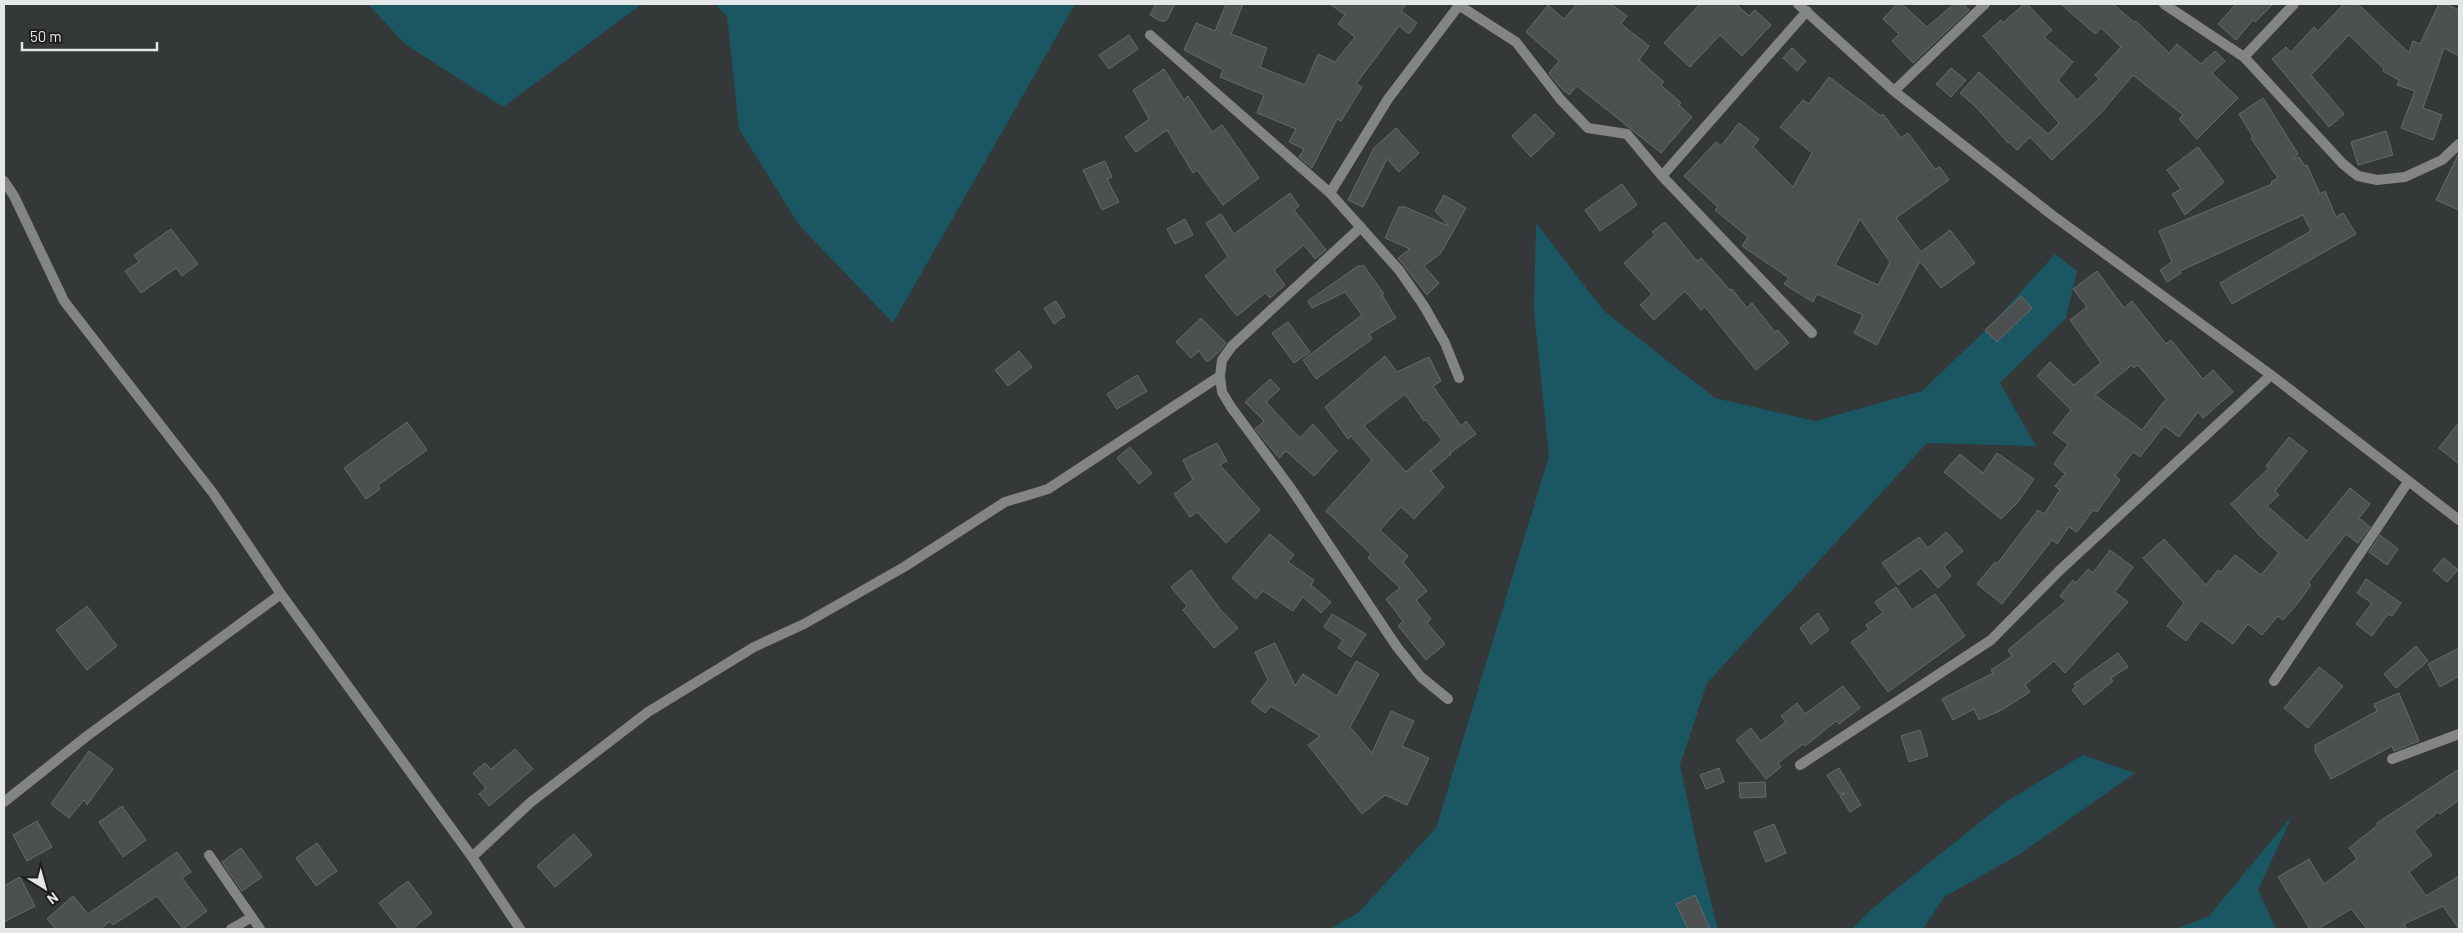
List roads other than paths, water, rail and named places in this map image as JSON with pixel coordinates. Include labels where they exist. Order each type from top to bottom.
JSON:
[{"type":"street","points":[[1330,193],[1388,99],[1459,4],[1516,42],[1561,100],[1588,128],[1627,134],[1662,176],[1812,333]]},
{"type":"street","points":[[1798,4],[1894,91],[2052,215],[2271,375],[2459,520]]},
{"type":"street","points":[[1894,91],[1985,4]]},
{"type":"street","points":[[2164,4],[2244,57],[2343,164],[2358,176],[2377,180],[2405,176],[2442,160],[2459,144]]},
{"type":"street","points":[[2244,57],[2294,4]]},
{"type":"street","points":[[1662,176],[1807,11]]},
{"type":"street","points":[[1150,35],[1330,193],[1361,227],[1399,270],[1424,306],[1445,343],[1459,378]]},
{"type":"street","points":[[4,181],[14,196],[64,301],[213,493],[281,594],[472,856],[520,929]]},
{"type":"street","points":[[1361,227],[1232,346],[1222,360],[1220,376],[1222,392],[1292,490],[1397,648],[1421,677],[1448,699]]},
{"type":"street","points":[[1800,765],[1991,640],[2059,571],[2271,375]]},
{"type":"street","points":[[472,856],[531,802],[648,712],[754,647],[804,624],[904,567],[1005,502],[1048,489],[1220,376]]},
{"type":"street","points":[[2274,681],[2408,482]]},
{"type":"street","points":[[4,802],[87,736],[281,594]]},
{"type":"street","points":[[2392,759],[2459,734]]},
{"type":"street","points":[[209,854],[260,929]]},
{"type":"street","points":[[231,929],[252,917]]}]
